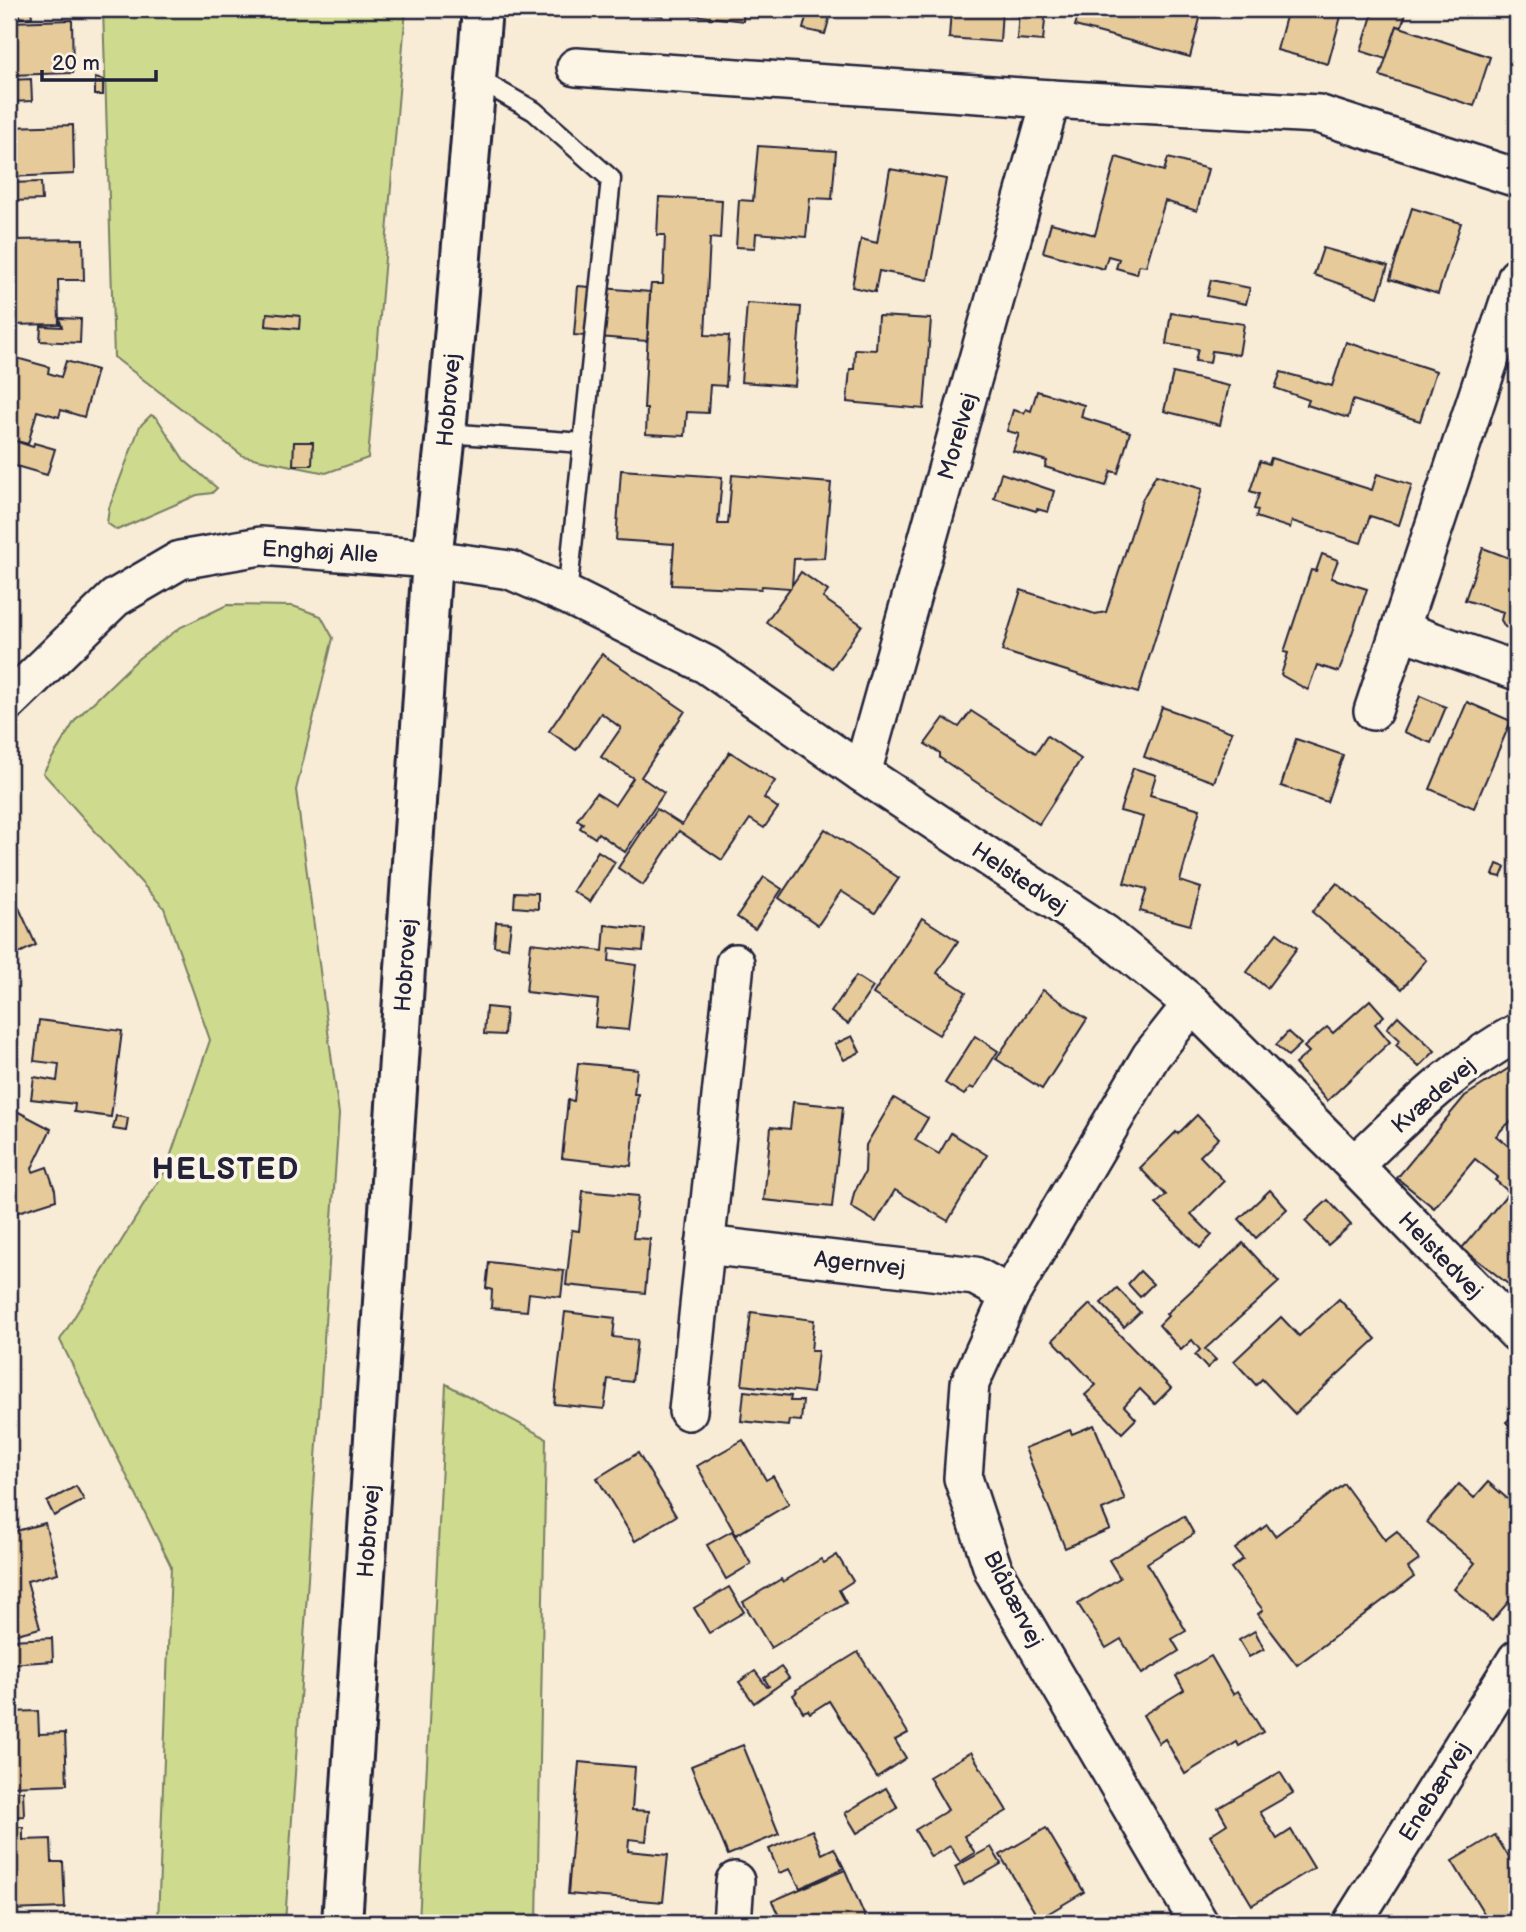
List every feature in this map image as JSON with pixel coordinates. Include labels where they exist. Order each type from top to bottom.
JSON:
[{"type":"main road","name":"Hobrovej","points":[[342,1923],[432,559],[446,433],[482,9]]},
{"type":"street","points":[[576,67],[1318,114],[1517,178]]},
{"type":"street","name":"Morelvej","points":[[862,773],[1051,99]]},
{"type":"street","points":[[1373,711],[1517,276]]},
{"type":"street","name":"Enghøj Alle","points":[[9,701],[115,598],[180,560],[261,546],[432,559]]},
{"type":"street","name":"Helstedvej","points":[[432,559],[510,570],[567,595],[707,665],[862,773],[1105,934],[1192,1004],[1354,1165],[1517,1334]]},
{"type":"street","points":[[1400,630],[1517,671]]},
{"type":"street","points":[[688,1411],[735,963]]},
{"type":"street","name":"Blåbærvej","points":[[1192,1004],[1151,1056],[1010,1294],[970,1383],[963,1478],[993,1572],[1199,1923]]},
{"type":"street","name":"Kvædevej","points":[[1354,1165],[1459,1069],[1517,1033]]},
{"type":"street","name":"Agernvej","points":[[705,1245],[975,1276],[1010,1294]]},
{"type":"street","name":"Enebærvej","points":[[1352,1923],[1517,1659]]},
{"type":"street","points":[[732,1923],[735,1881]]},
{"type":"lane","points":[[476,78],[534,111],[611,179],[567,595]]},
{"type":"lane","points":[[446,433],[583,443]]},
{"type":"green space","points":[[103,9],[406,9],[368,458],[326,473],[243,456],[114,357]]},
{"type":"green space","points":[[151,415],[157,418],[184,460],[217,488],[212,493],[197,495],[117,530],[107,523],[109,508],[140,426]]},
{"type":"green space","points":[[227,605],[293,606],[321,616],[333,638],[296,790],[339,1114],[285,1923],[158,1923],[171,1566],[60,1340],[166,1169],[210,1040],[164,908],[43,773],[76,719],[139,658],[181,627]]},
{"type":"green space","points":[[446,1384],[546,1438],[537,1923],[419,1923]]},
{"type":"building","points":[[20,9],[31,9],[32,17],[20,18]]},
{"type":"building","points":[[571,9],[616,9],[614,14]]},
{"type":"building","points":[[640,9],[660,9],[663,16],[640,14]]},
{"type":"building","points":[[660,9],[744,9],[743,21]]},
{"type":"building","points":[[808,9],[832,9],[825,34],[803,29]]},
{"type":"building","points":[[883,9],[924,9],[922,19]]},
{"type":"building","points":[[951,9],[1002,9],[1000,42],[949,38]]},
{"type":"building","points":[[1019,9],[1046,9],[1043,41],[1017,39]]},
{"type":"building","points":[[1080,9],[1202,11],[1190,57],[1075,26]]},
{"type":"building","points":[[1288,9],[1343,9],[1328,64],[1277,50]]},
{"type":"building","points":[[1374,9],[1407,10],[1401,28],[1397,26],[1386,59],[1361,51]]},
{"type":"building","points":[[72,20],[73,73],[9,75],[9,22]]},
{"type":"building","points":[[1397,26],[1490,57],[1474,106],[1380,76]]},
{"type":"building","points":[[95,78],[103,80],[103,95],[95,95]]},
{"type":"building","points":[[31,79],[32,101],[9,102],[9,80]]},
{"type":"building","points":[[73,125],[74,174],[9,177],[9,127]]},
{"type":"building","points":[[758,146],[836,151],[832,199],[810,198],[806,237],[756,233],[755,248],[736,247],[739,200],[753,201]]},
{"type":"building","points":[[1116,157],[1164,171],[1168,158],[1208,169],[1197,211],[1165,201],[1146,266],[1139,265],[1137,274],[1116,268],[1119,259],[1108,256],[1104,269],[1043,252],[1051,223],[1095,235]]},
{"type":"building","points":[[890,169],[946,179],[928,280],[879,271],[875,292],[852,287],[861,239],[877,243]]},
{"type":"building","points":[[41,182],[42,200],[9,201],[9,183]]},
{"type":"building","points":[[659,197],[722,200],[720,239],[710,238],[705,335],[729,336],[726,386],[710,385],[708,413],[687,412],[685,436],[646,434],[647,409],[644,409],[650,292],[651,284],[663,284],[665,235],[657,235]]},
{"type":"building","points":[[1412,208],[1461,223],[1438,294],[1390,279]]},
{"type":"building","points":[[83,239],[84,280],[58,280],[59,324],[9,325],[9,240]]},
{"type":"building","points":[[1323,248],[1388,266],[1378,297],[1314,275]]},
{"type":"building","points":[[1211,280],[1250,288],[1246,304],[1207,296]]},
{"type":"building","points":[[578,286],[650,292],[647,341],[574,335]]},
{"type":"building","points":[[747,303],[801,307],[795,386],[741,382]]},
{"type":"building","points":[[267,313],[300,316],[299,329],[266,326]]},
{"type":"building","points":[[1171,313],[1244,324],[1239,355],[1212,351],[1210,363],[1195,361],[1198,349],[1166,344]]},
{"type":"building","points":[[878,316],[931,319],[924,409],[847,402],[855,349],[876,350]]},
{"type":"building","points":[[59,318],[81,319],[80,343],[40,341],[41,326],[62,327]]},
{"type":"building","points":[[1346,342],[1436,371],[1420,421],[1353,400],[1348,418],[1307,405],[1309,400],[1275,388],[1281,372],[1332,386]]},
{"type":"building","points":[[9,356],[49,367],[48,373],[61,377],[66,361],[97,370],[84,417],[61,410],[59,417],[37,411],[28,444],[9,439]]},
{"type":"building","points":[[1173,373],[1229,386],[1220,425],[1164,411]]},
{"type":"building","points":[[1037,391],[1084,405],[1081,417],[1130,432],[1118,473],[1111,471],[1106,486],[1045,467],[1047,461],[1013,451],[1019,434],[1007,431],[1013,410],[1024,413],[1026,409],[1031,411]]},
{"type":"building","points":[[9,439],[33,447],[34,443],[55,449],[47,475],[9,464]]},
{"type":"building","points":[[294,442],[313,442],[312,465],[293,465]]},
{"type":"building","points":[[1271,458],[1372,490],[1377,474],[1412,485],[1399,525],[1370,516],[1361,543],[1292,521],[1290,528],[1256,517],[1258,510],[1254,509],[1259,494],[1250,491],[1260,461],[1269,464]]},
{"type":"building","points":[[621,470],[722,477],[718,524],[728,524],[732,475],[831,483],[824,558],[794,559],[792,585],[801,572],[828,591],[823,598],[862,625],[832,668],[766,622],[790,588],[671,585],[674,544],[616,540]]},
{"type":"building","points":[[1001,473],[1054,491],[1048,512],[994,498]]},
{"type":"building","points":[[1156,475],[1202,489],[1138,693],[1002,651],[1021,590],[1095,614],[1106,612],[1142,500]]},
{"type":"building","points":[[1483,548],[1517,561],[1517,631],[1505,627],[1501,620],[1503,612],[1465,600]]},
{"type":"building","points":[[1322,554],[1338,560],[1331,578],[1367,589],[1339,672],[1317,665],[1308,690],[1281,675],[1288,653],[1284,652],[1311,570],[1316,571]]},
{"type":"building","points":[[602,654],[685,711],[641,777],[664,793],[625,852],[598,833],[595,838],[580,828],[583,823],[577,820],[596,793],[615,805],[633,778],[601,757],[621,728],[601,713],[576,750],[549,731]]},
{"type":"building","points":[[1420,696],[1446,707],[1431,743],[1404,732]]},
{"type":"building","points":[[1467,702],[1511,721],[1474,808],[1430,789]]},
{"type":"building","points":[[1162,707],[1232,732],[1214,782],[1144,757]]},
{"type":"building","points":[[971,711],[1036,753],[1047,736],[1081,759],[1039,824],[940,758],[940,753],[925,744],[944,718],[959,727]]},
{"type":"building","points":[[1296,739],[1343,755],[1327,802],[1281,786]]},
{"type":"building","points":[[730,752],[775,781],[764,798],[778,808],[764,828],[750,819],[722,860],[679,831],[643,885],[618,868],[657,809],[682,825]]},
{"type":"building","points":[[1133,768],[1156,775],[1150,795],[1200,809],[1180,881],[1201,888],[1190,925],[1140,911],[1147,889],[1124,883],[1143,817],[1120,811]]},
{"type":"building","points":[[825,829],[899,878],[875,913],[841,891],[818,925],[779,898]]},
{"type":"building","points":[[598,851],[615,862],[590,902],[573,891]]},
{"type":"building","points":[[1497,864],[1505,867],[1501,877],[1493,875]]},
{"type":"building","points":[[764,877],[782,889],[755,929],[737,917]]},
{"type":"building","points":[[1337,883],[1426,960],[1402,989],[1312,912]]},
{"type":"building","points":[[9,886],[36,945],[9,958]]},
{"type":"building","points":[[515,892],[538,893],[538,909],[514,907]]},
{"type":"building","points":[[922,918],[958,941],[937,973],[966,992],[939,1035],[873,994]]},
{"type":"building","points":[[496,922],[511,923],[508,948],[494,946]]},
{"type":"building","points":[[605,925],[645,929],[643,951],[610,948],[609,961],[636,965],[628,1030],[595,1027],[598,1000],[526,992],[531,943],[603,951]]},
{"type":"building","points":[[1277,933],[1297,948],[1267,988],[1247,972]]},
{"type":"building","points":[[856,976],[873,987],[848,1024],[831,1012]]},
{"type":"building","points":[[1043,990],[1087,1019],[1042,1089],[996,1059]]},
{"type":"building","points":[[1370,1000],[1384,1016],[1375,1024],[1390,1042],[1327,1101],[1295,1064],[1309,1052],[1304,1047],[1327,1027],[1333,1033]]},
{"type":"building","points":[[486,1007],[506,1009],[504,1035],[484,1034]]},
{"type":"building","points":[[1398,1016],[1435,1051],[1419,1067],[1396,1045],[1400,1040],[1387,1028]]},
{"type":"building","points":[[39,1020],[122,1031],[111,1117],[74,1112],[75,1104],[31,1099],[34,1077],[57,1081],[59,1064],[34,1061]]},
{"type":"building","points":[[1288,1032],[1301,1044],[1288,1056],[1276,1045]]},
{"type":"building","points":[[852,1036],[860,1052],[844,1060],[835,1044]]},
{"type":"building","points":[[975,1036],[998,1051],[974,1089],[970,1087],[964,1095],[945,1083]]},
{"type":"building","points":[[578,1063],[637,1069],[634,1094],[638,1094],[631,1166],[562,1158],[568,1100],[574,1101]]},
{"type":"building","points":[[1517,1063],[1517,1117],[1496,1136],[1517,1153],[1517,1291],[1462,1248],[1509,1192],[1495,1180],[1498,1177],[1475,1159],[1434,1208],[1397,1178],[1465,1096]]},
{"type":"building","points":[[894,1098],[928,1118],[915,1140],[939,1154],[951,1133],[987,1155],[948,1221],[895,1190],[876,1222],[851,1207],[854,1193],[865,1172],[866,1145]]},
{"type":"building","points":[[793,1102],[843,1107],[832,1207],[764,1200],[771,1127],[790,1129]]},
{"type":"building","points":[[9,1107],[51,1129],[32,1168],[33,1172],[47,1167],[56,1200],[9,1215]]},
{"type":"building","points":[[1197,1115],[1219,1138],[1200,1156],[1224,1181],[1191,1214],[1212,1235],[1200,1248],[1156,1204],[1166,1195],[1140,1168]]},
{"type":"building","points":[[116,1116],[128,1118],[126,1131],[113,1129]]},
{"type":"building","points":[[1270,1190],[1287,1209],[1256,1238],[1239,1219]]},
{"type":"building","points":[[583,1191],[638,1196],[633,1238],[650,1239],[645,1293],[566,1285],[572,1230],[579,1231]]},
{"type":"building","points":[[1328,1200],[1351,1225],[1328,1245],[1305,1221]]},
{"type":"building","points":[[1243,1243],[1279,1282],[1205,1349],[1216,1360],[1207,1368],[1195,1355],[1200,1350],[1192,1340],[1181,1350],[1159,1325],[1168,1316],[1166,1314]]},
{"type":"building","points":[[489,1262],[564,1271],[561,1297],[529,1293],[527,1311],[491,1308],[492,1290],[486,1288]]},
{"type":"building","points":[[1140,1271],[1153,1284],[1140,1297],[1128,1284]]},
{"type":"building","points":[[1117,1288],[1140,1312],[1124,1327],[1101,1303]]},
{"type":"building","points":[[1339,1299],[1376,1339],[1295,1414],[1262,1379],[1256,1385],[1234,1361],[1281,1317],[1299,1336]]},
{"type":"building","points":[[1090,1304],[1171,1388],[1155,1404],[1140,1389],[1124,1406],[1136,1419],[1122,1433],[1085,1395],[1096,1385],[1053,1340]]},
{"type":"building","points":[[565,1312],[615,1318],[613,1337],[637,1340],[632,1382],[608,1379],[604,1409],[554,1404]]},
{"type":"building","points":[[751,1312],[814,1320],[811,1351],[818,1351],[813,1393],[742,1385]]},
{"type":"building","points":[[744,1391],[791,1396],[790,1401],[803,1401],[801,1421],[789,1420],[788,1426],[741,1421]]},
{"type":"building","points":[[1517,1412],[1517,1435],[1506,1422]]},
{"type":"building","points":[[1094,1425],[1125,1500],[1102,1510],[1110,1529],[1065,1548],[1025,1448],[1070,1430],[1072,1434]]},
{"type":"building","points":[[743,1440],[766,1480],[773,1476],[789,1504],[736,1535],[697,1466]]},
{"type":"building","points":[[638,1453],[676,1516],[635,1541],[597,1478]]},
{"type":"building","points":[[1488,1482],[1517,1507],[1517,1524],[1512,1530],[1517,1534],[1517,1592],[1492,1621],[1454,1589],[1475,1563],[1427,1522],[1459,1484],[1474,1498]]},
{"type":"building","points":[[1344,1484],[1385,1540],[1397,1531],[1419,1560],[1408,1568],[1414,1577],[1297,1665],[1258,1614],[1263,1610],[1231,1568],[1243,1559],[1235,1549],[1267,1525],[1275,1536]]},
{"type":"building","points":[[76,1486],[84,1500],[54,1516],[47,1502]]},
{"type":"building","points":[[1184,1516],[1194,1534],[1147,1563],[1186,1631],[1172,1639],[1179,1651],[1142,1674],[1121,1639],[1106,1648],[1078,1604],[1120,1578],[1109,1560]]},
{"type":"building","points":[[45,1523],[58,1573],[27,1581],[40,1628],[9,1636],[9,1533]]},
{"type":"building","points":[[732,1531],[751,1564],[726,1579],[707,1545]]},
{"type":"building","points":[[837,1555],[853,1581],[839,1590],[846,1603],[771,1648],[743,1602],[821,1559],[824,1563]]},
{"type":"building","points":[[729,1587],[744,1612],[709,1633],[694,1608]]},
{"type":"building","points":[[1255,1631],[1264,1649],[1249,1657],[1239,1640]]},
{"type":"building","points":[[52,1638],[53,1661],[9,1664],[9,1640]]},
{"type":"building","points":[[858,1652],[908,1733],[895,1740],[906,1758],[877,1777],[829,1701],[810,1713],[808,1710],[803,1712],[793,1695],[796,1690]]},
{"type":"building","points":[[1211,1656],[1233,1694],[1238,1691],[1263,1732],[1239,1746],[1237,1742],[1185,1774],[1165,1739],[1159,1743],[1143,1715],[1184,1690],[1176,1676]]},
{"type":"building","points":[[781,1667],[789,1678],[754,1703],[739,1682],[755,1671],[767,1687],[769,1686],[764,1678]]},
{"type":"building","points":[[38,1711],[39,1734],[65,1733],[67,1784],[9,1786],[10,1712]]},
{"type":"building","points":[[743,1745],[779,1834],[728,1855],[691,1766]]},
{"type":"building","points":[[971,1752],[1007,1811],[964,1836],[975,1853],[960,1862],[950,1846],[931,1857],[915,1830],[948,1810],[929,1777]]},
{"type":"building","points":[[1517,1754],[1517,1768],[1511,1758]]},
{"type":"building","points":[[579,1762],[635,1767],[632,1810],[649,1811],[646,1841],[629,1839],[628,1851],[668,1855],[663,1902],[568,1894]]},
{"type":"building","points":[[1280,1772],[1293,1793],[1260,1812],[1277,1839],[1291,1830],[1314,1868],[1252,1905],[1210,1835],[1227,1824],[1218,1808]]},
{"type":"building","points":[[886,1788],[898,1808],[857,1833],[845,1813]]},
{"type":"building","points":[[9,1791],[23,1791],[24,1816],[9,1817]]},
{"type":"building","points":[[9,1827],[23,1827],[23,1840],[51,1839],[52,1862],[63,1862],[65,1908],[9,1910]]},
{"type":"building","points":[[1046,1828],[1084,1892],[1039,1919],[1000,1855]]},
{"type":"building","points":[[812,1830],[822,1854],[834,1848],[844,1868],[800,1888],[790,1869],[779,1873],[769,1849]]},
{"type":"building","points":[[1495,1835],[1512,1862],[1515,1861],[1517,1865],[1517,1923],[1490,1923],[1452,1861]]},
{"type":"building","points":[[991,1847],[1001,1864],[964,1885],[955,1867]]},
{"type":"building","points":[[845,1870],[866,1919],[856,1923],[782,1923],[772,1901]]},
{"type":"building","points":[[9,1922],[41,1923],[9,1923]]},
{"type":"district","name":"HELSTED","points":[[226,1169]]}]
